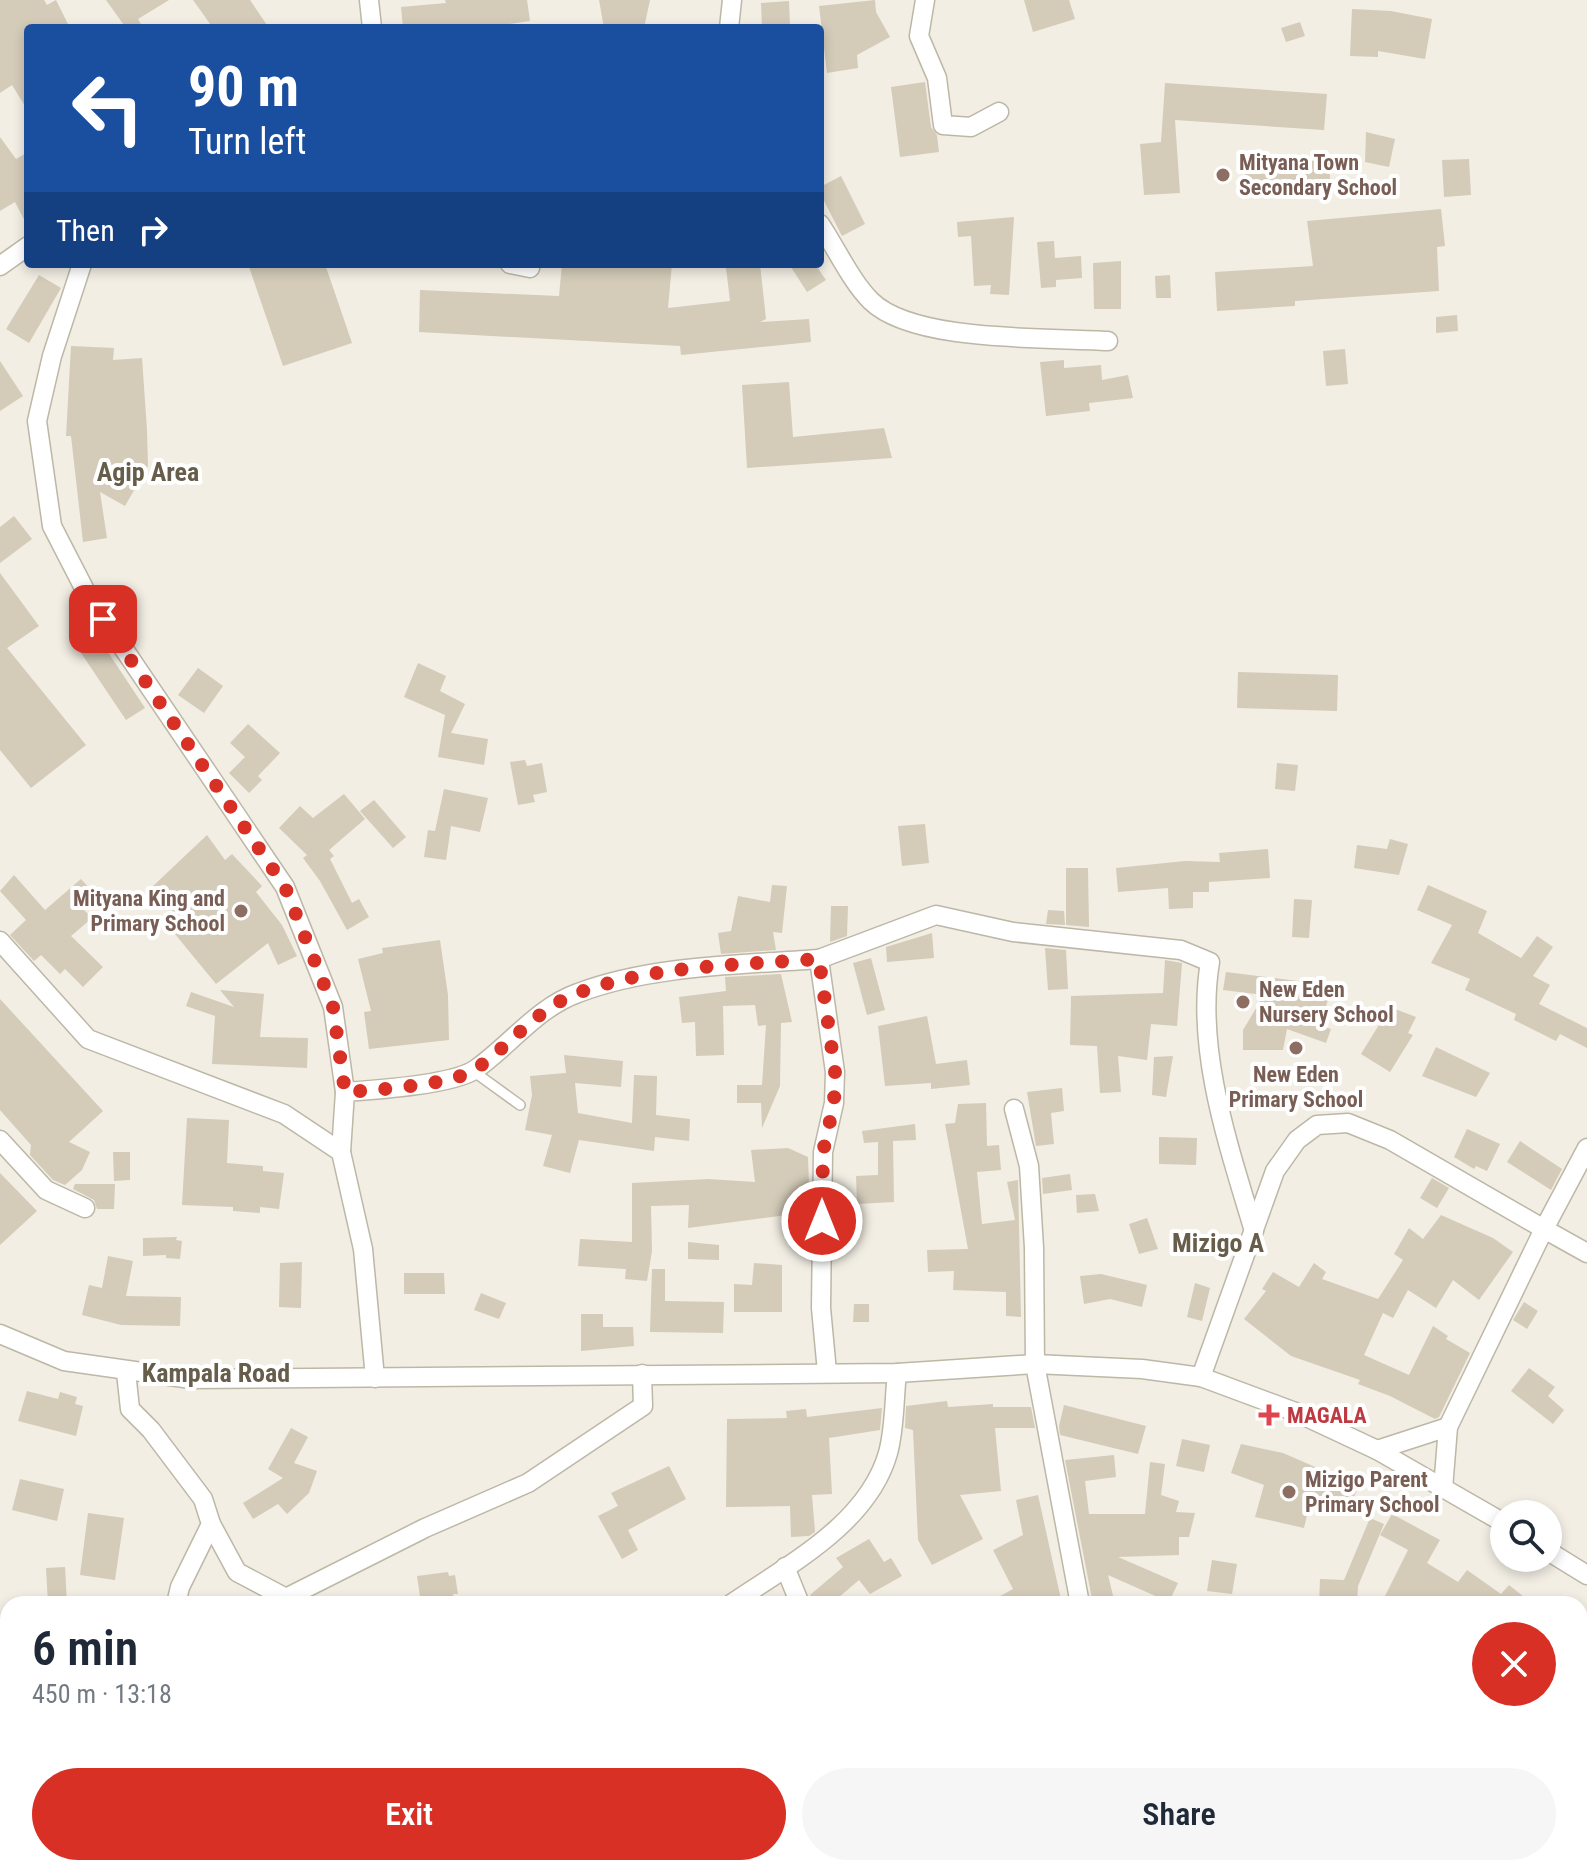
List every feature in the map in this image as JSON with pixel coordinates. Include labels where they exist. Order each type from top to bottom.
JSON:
[{"type":"street","points":[[369,0],[372,24]]},
{"type":"street","points":[[729,24],[732,0]]},
{"type":"street","points":[[925,0],[919,36],[937,78],[943,125],[971,127],[999,112]]},
{"type":"street","points":[[824,230],[871,300],[903,322],[952,332],[1108,341]]},
{"type":"street","points":[[0,266],[24,249]]},
{"type":"street","points":[[81,268],[52,356],[37,421],[52,526],[88,596],[285,887],[333,1007],[345,1092],[341,1152],[363,1249],[375,1378]]},
{"type":"street","points":[[345,1092],[392,1090],[473,1071],[536,1018],[575,994],[666,973],[819,959],[936,915],[1013,932],[1181,950],[1210,962],[1206,984],[1215,1101],[1254,1231]]},
{"type":"street","points":[[0,941],[88,1039],[284,1114],[341,1152]]},
{"type":"street","points":[[819,959],[835,1072],[834,1103],[823,1152],[821,1308],[827,1372]]},
{"type":"street","points":[[1014,1109],[1029,1166],[1034,1248],[1035,1364],[1078,1596]]},
{"type":"street","points":[[1201,1377],[1275,1171],[1297,1140],[1317,1125],[1348,1123],[1390,1140],[1587,1253]]},
{"type":"street","points":[[0,1140],[46,1190],[85,1208]]},
{"type":"street","points":[[1443,1489],[1448,1427],[1587,1148]]},
{"type":"street","points":[[0,1334],[64,1361],[191,1379],[897,1373],[1035,1364],[1142,1369],[1201,1377],[1298,1413],[1377,1450],[1490,1515]]},
{"type":"street","points":[[126,1372],[130,1409],[151,1430],[203,1499],[211,1524],[237,1572],[278,1596]]},
{"type":"street","points":[[743,1596],[838,1528],[866,1499],[888,1453],[897,1373]]},
{"type":"street","points":[[296,1596],[425,1528],[528,1483],[643,1406],[642,1374]]},
{"type":"street","points":[[1377,1450],[1448,1427]]},
{"type":"street","points":[[178,1596],[211,1524]]},
{"type":"street","points":[[1562,1560],[1587,1575]]},
{"type":"street","points":[[785,1567],[797,1596]]},
{"type":"lane","points":[[473,1071],[520,1105]]},
{"type":"building","points":[[0,0],[44,0],[47,5],[56,0],[68,24],[24,24],[24,104],[12,85],[0,93]]},
{"type":"building","points":[[106,0],[169,0],[138,19],[141,24],[123,24]]},
{"type":"building","points":[[193,0],[250,0],[266,24],[210,24]]},
{"type":"building","points":[[445,0],[527,0],[530,21],[510,24],[403,24],[401,7],[446,3]]},
{"type":"building","points":[[599,0],[650,0],[645,24],[603,24]]},
{"type":"building","points":[[875,0],[876,12],[890,37],[857,55],[858,68],[827,73],[824,24],[821,24],[819,6]]},
{"type":"building","points":[[1024,0],[1069,0],[1075,19],[1033,32]]},
{"type":"building","points":[[789,1],[790,24],[762,24],[761,3]]},
{"type":"building","points":[[1352,9],[1391,11],[1432,19],[1425,59],[1378,51],[1378,57],[1350,56]]},
{"type":"building","points":[[1300,22],[1305,36],[1286,42],[1281,28]]},
{"type":"building","points":[[925,82],[931,127],[937,135],[939,152],[900,157],[891,87]]},
{"type":"building","points":[[1165,83],[1327,94],[1324,130],[1175,120],[1180,193],[1144,195],[1140,144],[1161,142]]},
{"type":"building","points":[[1366,132],[1395,139],[1389,167],[1365,162]]},
{"type":"building","points":[[0,137],[16,159],[24,154],[24,219],[15,202],[0,211]]},
{"type":"building","points":[[1245,155],[1330,156],[1330,189],[1245,187]]},
{"type":"building","points":[[1469,159],[1471,195],[1444,197],[1442,160]]},
{"type":"building","points":[[841,176],[865,224],[842,236],[824,201],[824,185]]},
{"type":"building","points":[[1441,209],[1445,246],[1437,247],[1439,291],[1295,301],[1295,306],[1217,311],[1215,272],[1313,266],[1307,221]]},
{"type":"building","points":[[1014,217],[1009,295],[990,294],[991,285],[974,286],[971,236],[958,237],[957,222]]},
{"type":"building","points":[[1054,241],[1055,258],[1081,256],[1082,278],[1056,280],[1056,287],[1041,288],[1037,242]]},
{"type":"building","points":[[1121,261],[1121,309],[1094,309],[1093,263]]},
{"type":"building","points":[[249,268],[326,268],[352,343],[283,366]]},
{"type":"building","points":[[562,268],[672,268],[668,308],[730,301],[726,268],[760,268],[766,319],[760,322],[809,319],[811,342],[681,355],[680,346],[419,332],[420,290],[559,296]]},
{"type":"building","points":[[792,268],[818,268],[826,280],[807,292]]},
{"type":"building","points":[[39,275],[61,288],[29,343],[6,329]]},
{"type":"building","points":[[1170,275],[1171,298],[1156,298],[1155,276]]},
{"type":"building","points":[[1457,315],[1458,331],[1436,333],[1436,317]]},
{"type":"building","points":[[71,346],[114,348],[113,360],[142,358],[147,430],[148,466],[125,506],[100,492],[107,538],[83,542],[71,436],[66,436]]},
{"type":"building","points":[[1345,349],[1348,384],[1326,386],[1323,351]]},
{"type":"building","points":[[1064,360],[1064,368],[1101,365],[1102,380],[1128,375],[1133,398],[1089,403],[1090,411],[1046,416],[1040,362]]},
{"type":"building","points":[[0,361],[23,396],[0,411]]},
{"type":"building","points":[[789,382],[793,437],[884,428],[892,458],[747,468],[742,385]]},
{"type":"building","points":[[14,516],[32,539],[0,563],[0,527]]},
{"type":"building","points":[[0,573],[39,626],[7,648],[86,745],[31,788],[0,750]]},
{"type":"building","points":[[90,625],[145,708],[126,720],[71,638]]},
{"type":"building","points":[[418,663],[446,676],[440,691],[465,704],[451,733],[488,739],[484,765],[438,757],[445,715],[404,697]]},
{"type":"building","points":[[198,668],[223,686],[204,713],[178,695]]},
{"type":"building","points":[[1238,672],[1338,675],[1337,711],[1237,708]]},
{"type":"building","points":[[248,724],[280,753],[258,776],[262,780],[249,793],[229,773],[245,757],[230,743]]},
{"type":"building","points":[[525,760],[527,766],[542,763],[547,792],[533,795],[535,802],[518,805],[510,762]]},
{"type":"building","points":[[1277,763],[1298,765],[1295,791],[1275,789]]},
{"type":"building","points":[[444,789],[488,798],[480,832],[451,826],[446,860],[424,857],[428,830],[435,831]]},
{"type":"building","points":[[344,794],[365,819],[329,850],[334,856],[330,859],[352,903],[359,899],[369,917],[347,930],[320,881],[303,858],[307,855],[279,828],[300,806],[313,818]]},
{"type":"building","points":[[374,800],[406,837],[393,848],[360,811]]},
{"type":"building","points":[[925,824],[929,863],[902,866],[898,826]]},
{"type":"building","points":[[207,835],[225,860],[232,854],[262,886],[256,892],[282,925],[297,956],[278,965],[268,943],[216,984],[170,928],[180,920],[152,887]]},
{"type":"building","points":[[1390,839],[1408,844],[1399,875],[1354,868],[1357,845],[1387,849]]},
{"type":"building","points":[[1268,849],[1270,878],[1209,882],[1209,892],[1193,892],[1193,908],[1169,909],[1168,888],[1118,892],[1116,868],[1185,861],[1220,862],[1219,853]]},
{"type":"building","points":[[1066,868],[1088,868],[1089,927],[1066,925]]},
{"type":"building","points":[[14,875],[45,910],[81,879],[91,890],[77,903],[92,918],[71,936],[103,967],[83,987],[65,969],[60,974],[41,955],[34,961],[10,935],[26,920],[0,891]]},
{"type":"building","points":[[772,885],[787,886],[782,933],[773,932],[776,950],[721,954],[718,933],[731,931],[738,896],[770,902]]},
{"type":"building","points":[[1428,885],[1487,911],[1478,933],[1521,958],[1537,936],[1553,947],[1533,976],[1550,985],[1539,1004],[1587,1028],[1587,1048],[1560,1034],[1556,1041],[1514,1020],[1516,1014],[1465,990],[1470,979],[1431,963],[1452,925],[1417,910]]},
{"type":"building","points":[[1294,899],[1312,900],[1309,938],[1292,937]]},
{"type":"building","points":[[831,906],[848,906],[847,936],[830,942]]},
{"type":"building","points":[[1048,910],[1064,911],[1065,925],[1046,924]]},
{"type":"building","points":[[932,933],[934,958],[887,962],[886,947]]},
{"type":"building","points":[[440,940],[448,995],[449,1040],[369,1049],[364,1012],[371,1011],[358,959],[383,953],[382,948]]},
{"type":"building","points":[[1045,948],[1066,950],[1068,989],[1048,990]]},
{"type":"building","points":[[871,958],[885,1010],[867,1015],[853,963]]},
{"type":"building","points":[[1165,960],[1182,963],[1177,1026],[1151,1024],[1147,1060],[1118,1056],[1121,1092],[1100,1093],[1097,1046],[1070,1045],[1071,996],[1163,993]]},
{"type":"building","points":[[1226,972],[1306,982],[1303,991],[1328,1000],[1320,1025],[1331,1029],[1326,1043],[1287,1029],[1283,1050],[1243,1050],[1243,1030],[1264,995],[1223,990]]},
{"type":"building","points":[[781,974],[792,1022],[781,1023],[780,1086],[762,1128],[761,1103],[737,1103],[737,1085],[762,1085],[766,1025],[758,1026],[755,1005],[723,1006],[724,1055],[696,1056],[695,1022],[682,1023],[679,997],[726,991],[725,977]]},
{"type":"building","points":[[220,990],[264,994],[260,1037],[308,1038],[307,1068],[212,1064],[215,1016],[186,1006],[191,992],[234,1007]]},
{"type":"building","points":[[0,999],[103,1111],[69,1142],[90,1152],[82,1170],[65,1185],[53,1180],[30,1155],[31,1145],[0,1110]]},
{"type":"building","points":[[1390,1007],[1416,1017],[1408,1033],[1413,1035],[1390,1072],[1361,1054]]},
{"type":"building","points":[[927,1016],[936,1064],[967,1060],[970,1085],[931,1089],[931,1083],[885,1086],[878,1026]]},
{"type":"building","points":[[1436,1047],[1490,1073],[1476,1097],[1422,1076]]},
{"type":"building","points":[[564,1055],[623,1061],[621,1087],[575,1083],[578,1113],[632,1123],[634,1075],[657,1076],[656,1115],[690,1119],[689,1141],[655,1137],[654,1151],[579,1140],[570,1173],[543,1166],[552,1135],[525,1130],[532,1095],[530,1076],[566,1073]]},
{"type":"building","points":[[1173,1056],[1166,1097],[1152,1095],[1154,1057]]},
{"type":"building","points":[[1062,1088],[1064,1111],[1051,1113],[1054,1144],[1036,1146],[1027,1092]]},
{"type":"building","points":[[986,1103],[987,1146],[999,1145],[1001,1170],[977,1172],[982,1224],[1015,1220],[1007,1182],[1018,1180],[1021,1317],[1006,1316],[1006,1292],[953,1290],[954,1271],[928,1272],[927,1250],[968,1249],[945,1124],[955,1123],[958,1104]]},
{"type":"building","points":[[187,1118],[229,1120],[227,1163],[263,1166],[263,1171],[284,1173],[279,1209],[260,1207],[260,1213],[233,1211],[233,1207],[182,1205]]},
{"type":"building","points":[[915,1124],[916,1140],[893,1141],[894,1202],[857,1204],[856,1176],[878,1175],[878,1142],[864,1143],[862,1131]]},
{"type":"building","points":[[1467,1129],[1500,1144],[1487,1171],[1476,1166],[1474,1169],[1454,1157]]},
{"type":"building","points":[[1159,1137],[1197,1138],[1196,1165],[1159,1164]]},
{"type":"building","points":[[1520,1141],[1562,1169],[1551,1190],[1507,1162]]},
{"type":"building","points":[[788,1148],[808,1157],[810,1212],[688,1228],[689,1205],[651,1206],[652,1251],[647,1281],[625,1279],[626,1269],[578,1266],[580,1239],[632,1242],[632,1183],[708,1179],[755,1182],[751,1150]]},
{"type":"building","points":[[113,1152],[130,1152],[130,1180],[114,1181]]},
{"type":"building","points":[[0,1173],[37,1211],[0,1245]]},
{"type":"building","points":[[1070,1174],[1072,1190],[1043,1194],[1042,1178]]},
{"type":"building","points":[[1432,1178],[1449,1188],[1437,1208],[1420,1198]]},
{"type":"building","points":[[75,1184],[115,1184],[114,1209],[97,1209],[94,1200],[73,1189]]},
{"type":"building","points":[[1095,1194],[1099,1211],[1077,1213],[1076,1195]]},
{"type":"building","points":[[1441,1215],[1493,1238],[1513,1252],[1479,1300],[1453,1280],[1436,1308],[1408,1290],[1393,1318],[1383,1313],[1364,1355],[1409,1375],[1433,1326],[1448,1336],[1446,1339],[1470,1353],[1439,1417],[1435,1419],[1358,1384],[1360,1380],[1291,1356],[1244,1319],[1266,1291],[1262,1289],[1273,1272],[1299,1287],[1314,1263],[1326,1272],[1322,1279],[1378,1299],[1403,1260],[1394,1254],[1409,1228],[1423,1239]]},
{"type":"building","points":[[1147,1218],[1158,1249],[1139,1254],[1129,1224]]},
{"type":"building","points":[[177,1237],[176,1240],[182,1241],[180,1259],[166,1258],[166,1255],[143,1256],[143,1238]]},
{"type":"building","points":[[688,1242],[719,1245],[719,1260],[688,1259]]},
{"type":"building","points":[[108,1256],[133,1261],[126,1296],[181,1297],[180,1326],[121,1325],[82,1315],[89,1285],[102,1288]]},
{"type":"building","points":[[302,1262],[301,1308],[279,1307],[280,1263]]},
{"type":"building","points":[[754,1263],[782,1265],[782,1312],[734,1312],[734,1284],[752,1285]]},
{"type":"building","points":[[652,1269],[665,1269],[665,1301],[724,1302],[723,1333],[650,1332]]},
{"type":"building","points":[[404,1273],[444,1273],[445,1294],[404,1294]]},
{"type":"building","points":[[1101,1274],[1147,1285],[1142,1307],[1110,1299],[1084,1304],[1080,1276]]},
{"type":"building","points":[[1195,1283],[1210,1288],[1202,1321],[1187,1317]]},
{"type":"building","points":[[481,1293],[506,1303],[499,1319],[474,1310]]},
{"type":"building","points":[[1524,1302],[1538,1311],[1527,1329],[1513,1320]]},
{"type":"building","points":[[854,1304],[869,1304],[869,1322],[853,1322]]},
{"type":"building","points":[[581,1314],[603,1314],[603,1327],[633,1327],[634,1346],[581,1351]]},
{"type":"building","points":[[1529,1368],[1555,1387],[1548,1396],[1564,1410],[1553,1424],[1511,1391]]},
{"type":"building","points":[[27,1391],[58,1399],[60,1392],[77,1397],[75,1404],[83,1406],[76,1436],[18,1421]]},
{"type":"building","points":[[947,1401],[948,1407],[993,1404],[993,1407],[1031,1407],[1035,1428],[995,1428],[1001,1491],[960,1495],[983,1539],[932,1565],[918,1540],[913,1430],[905,1428],[906,1406]]},
{"type":"building","points":[[1064,1405],[1146,1426],[1138,1454],[1060,1435]]},
{"type":"building","points":[[882,1408],[880,1430],[829,1438],[832,1494],[812,1495],[815,1532],[809,1536],[791,1537],[790,1506],[726,1507],[727,1419],[787,1418],[786,1411],[806,1409],[807,1417]]},
{"type":"building","points":[[291,1428],[308,1437],[294,1463],[317,1471],[309,1493],[287,1514],[278,1504],[253,1519],[243,1503],[283,1478],[268,1469]]},
{"type":"building","points":[[1182,1439],[1210,1445],[1204,1472],[1176,1466]]},
{"type":"building","points":[[1241,1444],[1283,1453],[1359,1486],[1348,1510],[1312,1494],[1304,1528],[1255,1517],[1264,1485],[1231,1473]]},
{"type":"building","points":[[1114,1455],[1116,1477],[1085,1481],[1089,1514],[1145,1514],[1150,1462],[1165,1464],[1161,1495],[1179,1501],[1176,1512],[1195,1513],[1189,1537],[1179,1537],[1179,1555],[1118,1557],[1178,1583],[1172,1596],[1155,1596],[1108,1575],[1113,1596],[1091,1596],[1065,1460]]},
{"type":"building","points":[[669,1466],[686,1499],[628,1530],[638,1550],[622,1559],[598,1516],[618,1506],[611,1493]]},
{"type":"building","points":[[20,1479],[64,1489],[57,1521],[12,1510]]},
{"type":"building","points":[[1038,1495],[1060,1596],[1000,1596],[1013,1589],[993,1550],[1023,1535],[1016,1500]]},
{"type":"building","points":[[88,1513],[124,1518],[115,1580],[80,1575]]},
{"type":"building","points":[[1392,1514],[1440,1540],[1427,1563],[1458,1582],[1467,1570],[1501,1594],[1509,1585],[1523,1596],[1385,1596],[1408,1550],[1380,1535]]},
{"type":"building","points":[[1370,1518],[1384,1524],[1358,1586],[1357,1596],[1319,1596],[1320,1579],[1344,1580]]},
{"type":"building","points":[[869,1539],[884,1562],[891,1558],[902,1576],[870,1594],[859,1580],[840,1596],[811,1596],[843,1567],[836,1558]]},
{"type":"building","points":[[1212,1560],[1237,1564],[1232,1594],[1207,1591]]},
{"type":"building","points":[[65,1567],[67,1596],[48,1596],[46,1568]]},
{"type":"building","points":[[448,1572],[449,1576],[455,1575],[458,1594],[420,1596],[417,1576]]},
{"type":"place","name":"Mityana Town Secondary School","points":[[1223,175]]},
{"type":"place","name":"Mityana King and Primary School","points":[[241,911]]},
{"type":"place","name":"New Eden Nursery School","points":[[1243,1002]]},
{"type":"place","name":"New Eden Primary School","points":[[1296,1048]]},
{"type":"place","name":"MAGALA","points":[[1269,1415]]},
{"type":"place","name":"Mizigo Parent Primary School","points":[[1289,1492]]},
{"type":"district","name":"Agip Area","points":[[148,472]]},
{"type":"district","name":"Mizigo A","points":[[1218,1243]]},
{"type":"district","name":"Kampala Road","points":[[216,1373]]},
{"type":"route","points":[[103,619],[285,887],[313,950],[333,1007],[345,1092],[392,1090],[473,1071],[536,1018],[575,994],[601,985],[666,973],[819,959],[835,1072],[834,1103],[823,1152],[822,1221]]}]
